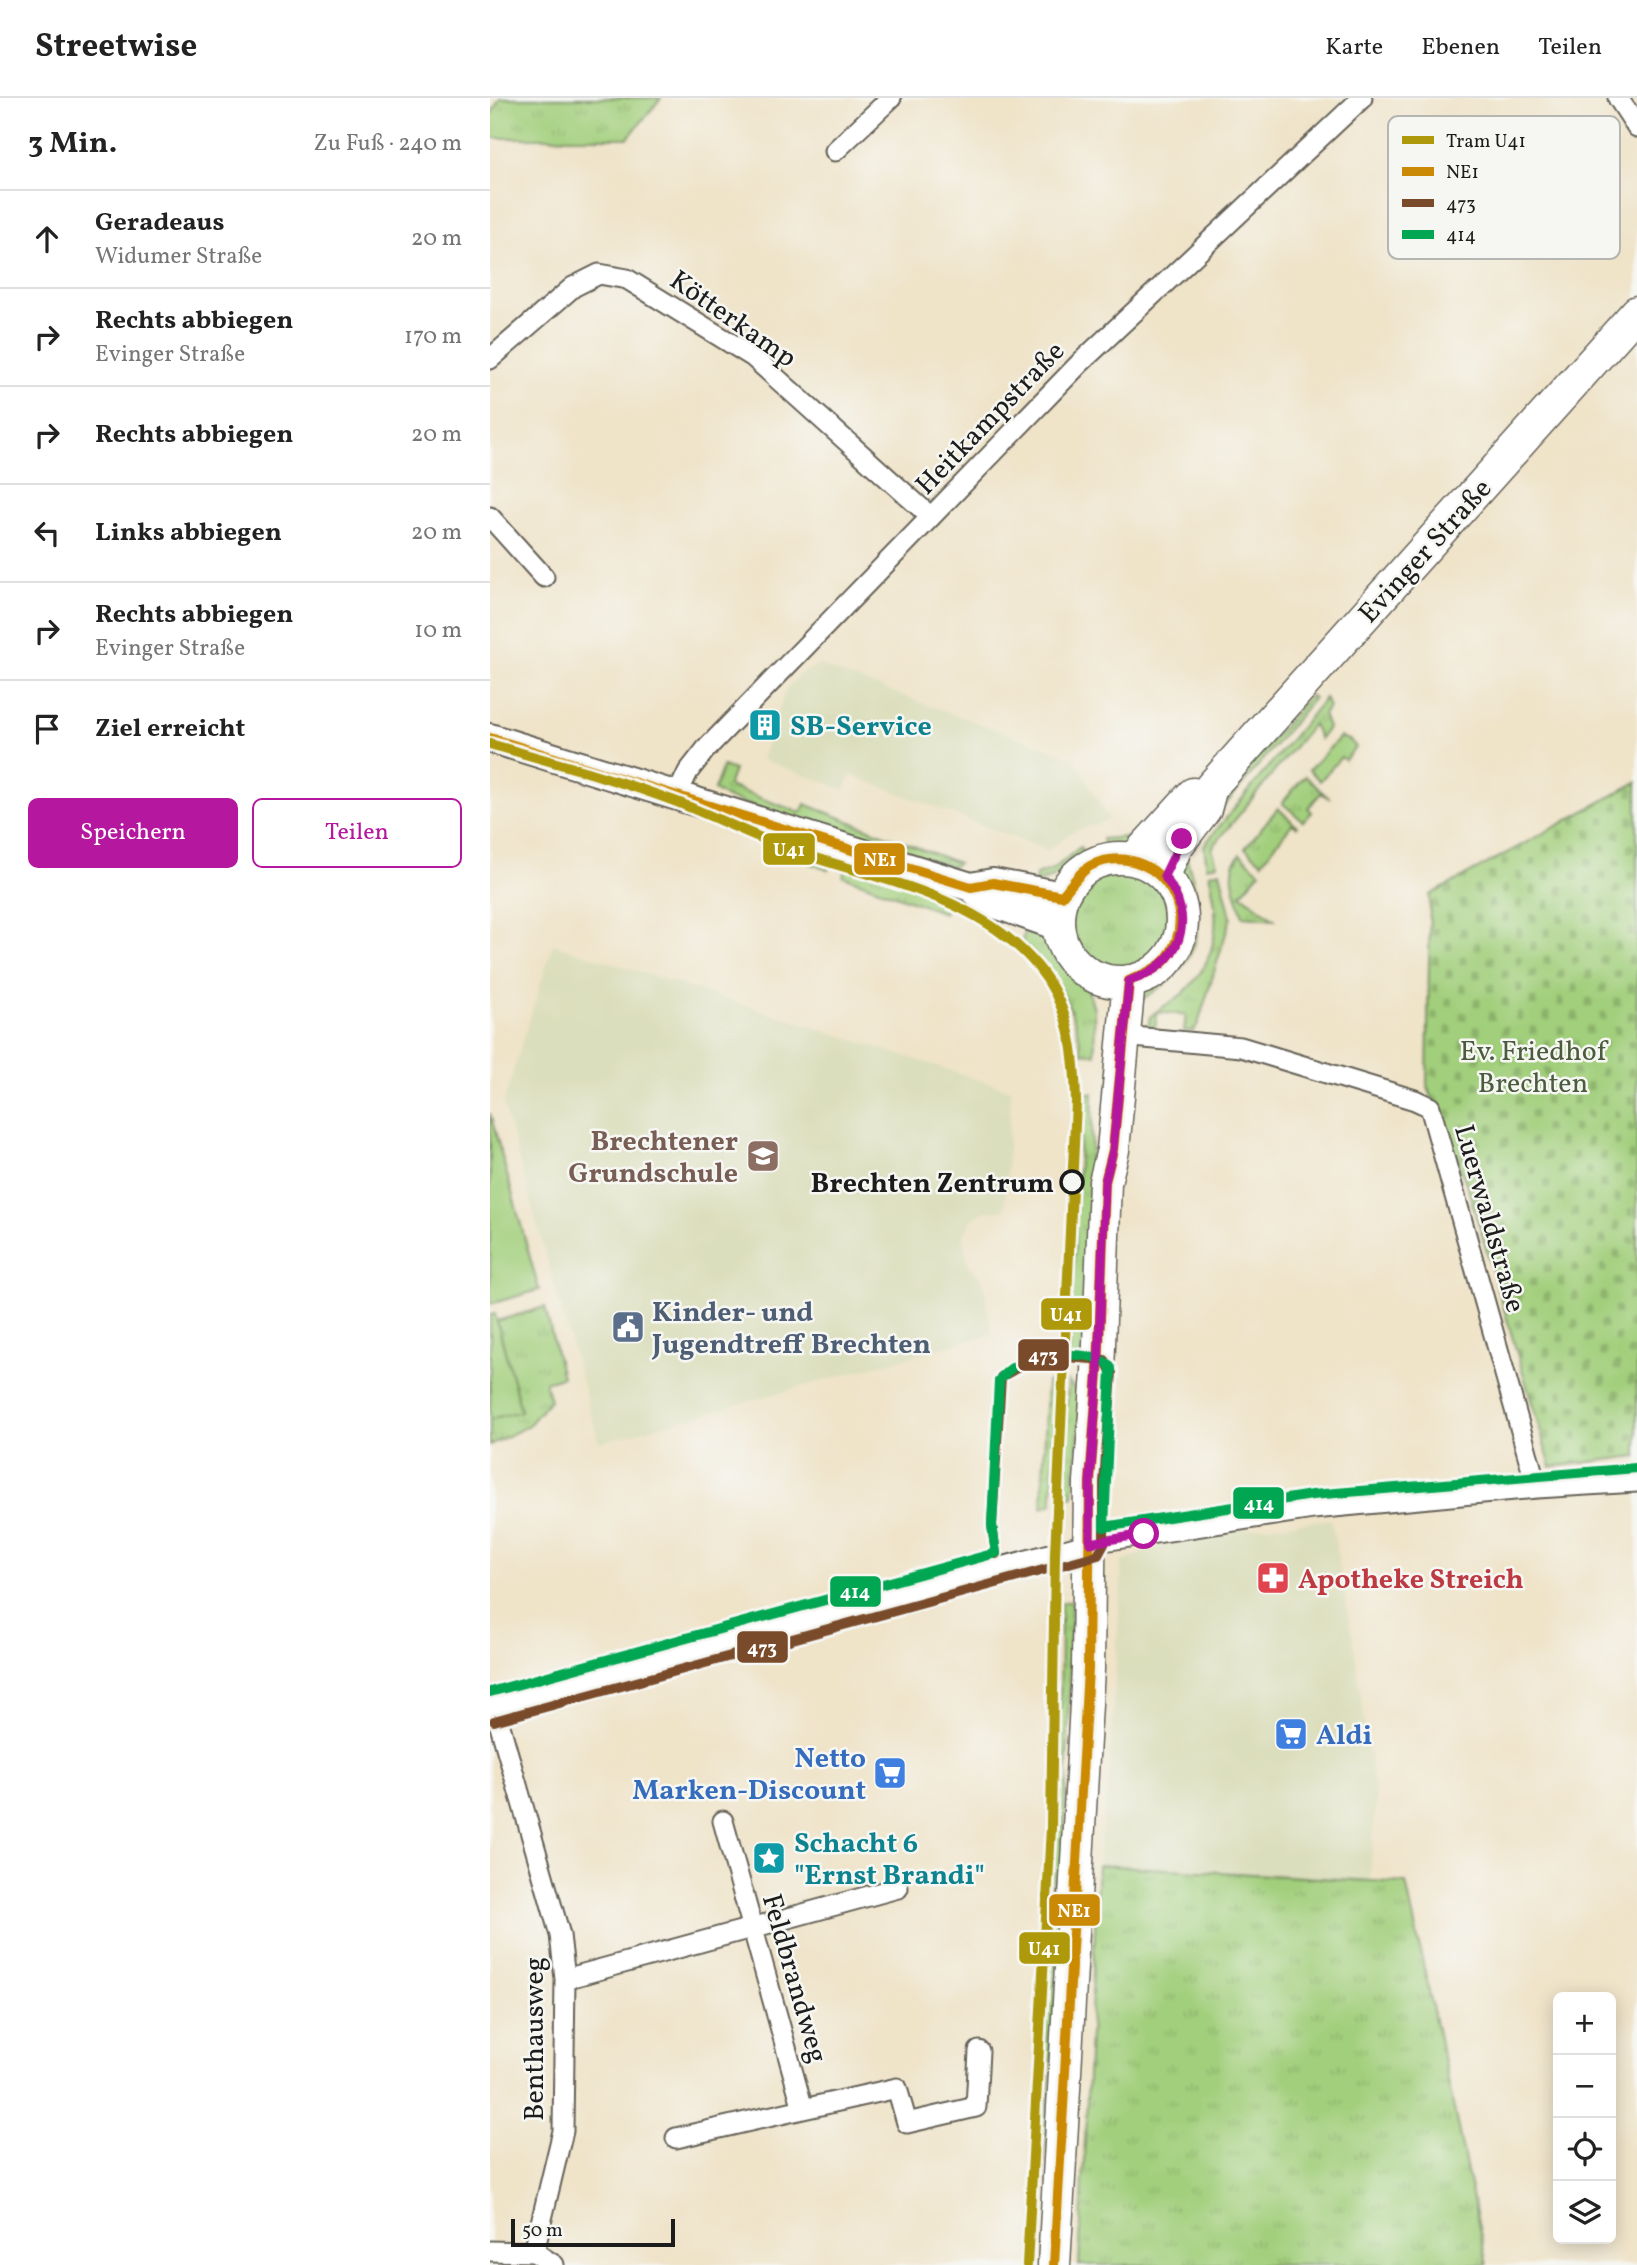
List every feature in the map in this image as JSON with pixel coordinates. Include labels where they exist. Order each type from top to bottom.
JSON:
[{"type":"main road","name":"Evinger Straße","points":[[1134,859],[1189,795],[1210,787],[1637,312]]},
{"type":"main road","points":[[490,738],[971,887],[993,883],[1060,911]]},
{"type":"main road","name":"Evinger Straße","points":[[1164,876],[1176,847],[1205,809],[1210,787]]},
{"type":"main road","points":[[1116,857],[1134,859],[1164,876],[1181,905],[1179,939],[1160,967],[1114,980],[1083,970],[1071,958],[1062,943],[1060,911],[1071,881],[1099,861],[1116,857]]},
{"type":"main road","points":[[1054,2265],[1088,1669],[1090,1482],[1098,1372],[1105,1182],[1113,1150],[1123,1036],[1114,980]]},
{"type":"main road","points":[[1105,1182],[1099,1149],[1102,1008],[1114,980]]},
{"type":"street","points":[[835,151],[891,98]]},
{"type":"street","name":"Heitkampstraße","points":[[677,795],[688,772],[706,749],[1081,362],[1362,98]]},
{"type":"street","points":[[1618,98],[1637,127]]},
{"type":"street","name":"Kötterkamp","points":[[490,359],[573,287],[599,274],[627,279],[753,357],[931,517]]},
{"type":"street","points":[[490,517],[544,578]]},
{"type":"street","name":"Luerwaldstraße","points":[[1123,1036],[1241,1047],[1416,1100],[1430,1107],[1537,1488]]},
{"type":"street","points":[[492,1706],[1090,1543],[1312,1509],[1537,1488],[1637,1482]]},
{"type":"street","name":"Benthausweg","points":[[492,1706],[560,1936],[565,1979],[563,2131],[534,2252]]},
{"type":"street","name":"Feldbrandweg","points":[[723,1821],[803,2109]]},
{"type":"street","points":[[565,1979],[898,1888]]},
{"type":"street","name":"Feldbrandweg","points":[[676,2138],[897,2088],[907,2123],[976,2106],[979,2050]]},
{"type":"street","points":[[490,2251],[534,2252],[554,2265]]},
{"type":"shaded area","points":[[819,665],[1074,758],[1109,820],[1072,832],[1048,851],[851,775],[845,790],[761,759],[786,689],[801,673]]},
{"type":"shaded area","name":"Brechtener Grundschule","points":[[553,944],[1011,1090],[1005,1209],[984,1212],[972,1220],[963,1238],[969,1265],[983,1280],[992,1334],[599,1443],[503,1104]]},
{"type":"shaded area","points":[[1331,1519],[1354,1646],[1376,1801],[1370,1881],[1098,1865],[1109,1779],[1122,1562],[1167,1542],[1207,1533]]},
{"type":"green space","points":[[500,98],[661,98],[628,138],[490,138],[490,117]]},
{"type":"green space","points":[[1310,695],[1314,698],[1202,833],[1225,795]]},
{"type":"green space","points":[[1325,698],[1329,707],[1323,714],[1328,728],[1320,739],[1313,724],[1212,848],[1217,864],[1207,867],[1204,845]]},
{"type":"green space","points":[[1340,737],[1350,740],[1356,747],[1345,760],[1341,757],[1320,781],[1309,770]]},
{"type":"green space","points":[[723,766],[734,770],[728,786],[801,813],[805,804],[958,863],[952,867],[727,798],[714,790]]},
{"type":"green space","points":[[1305,776],[1330,799],[1321,793],[1308,808],[1312,812],[1303,821],[1282,803]]},
{"type":"green space","name":"Ev. Friedhof Brechten","points":[[1637,782],[1637,1456],[1551,1467],[1467,1185],[1427,1085],[1430,895]]},
{"type":"green space","points":[[1278,808],[1298,827],[1292,824],[1262,862],[1245,848]]},
{"type":"green space","points":[[1144,826],[1130,845],[1104,846],[1102,839],[1127,837]]},
{"type":"green space","points":[[785,842],[832,857],[828,870],[781,852]]},
{"type":"green space","points":[[1080,847],[1084,855],[1055,876],[1035,883],[1036,875],[1055,868]]},
{"type":"green space","points":[[1240,854],[1260,872],[1241,894],[1274,919],[1243,916],[1233,876],[1233,868]]},
{"type":"green space","points":[[1186,856],[1197,900],[1199,920],[1196,938],[1191,954],[1180,970],[1144,998],[1139,994],[1175,965],[1189,940],[1192,911],[1183,875]]},
{"type":"green space","points":[[848,861],[951,895],[944,913],[843,876]]},
{"type":"green space","points":[[1119,867],[1139,871],[1156,882],[1167,899],[1171,919],[1167,939],[1156,956],[1139,967],[1119,971],[1099,967],[1082,956],[1071,939],[1067,919],[1071,899],[1082,882],[1099,871]]},
{"type":"green space","points":[[1220,871],[1231,917],[1198,1024],[1193,1031],[1184,1031],[1186,1015],[1157,1012],[1155,1028],[1148,1028],[1150,1017],[1194,982],[1210,954],[1214,939],[1215,908],[1209,874]]},
{"type":"green space","points":[[1026,922],[1046,935],[1058,959],[1088,990],[1094,1009],[1095,1054],[1082,1053],[1074,1021],[1062,992],[1045,967],[1022,943]]},
{"type":"green space","points":[[1082,1093],[1093,1093],[1086,1344],[1078,1359],[1069,1361]]},
{"type":"green space","points":[[490,1113],[539,1290],[490,1304]]},
{"type":"green space","points":[[545,1307],[562,1377],[545,1382],[550,1400],[528,1426],[490,1445],[490,1419],[521,1410],[497,1321]]},
{"type":"green space","points":[[495,1314],[521,1411],[490,1419],[490,1315]]},
{"type":"green space","points":[[1057,1380],[1052,1504],[1042,1508],[1047,1382]]},
{"type":"green space","points":[[1068,1381],[1079,1395],[1081,1407],[1073,1496],[1062,1500]]},
{"type":"green space","points":[[1071,1601],[1059,1933],[1038,2265],[1033,2265],[1060,1739],[1061,1603]]},
{"type":"green space","points":[[1098,1865],[1406,1883],[1487,2265],[1079,2265]]},
{"type":"tram line","name":"U41","points":[[490,744],[654,794],[789,849],[889,880],[955,905],[1013,942],[1049,982],[1064,1014],[1072,1049],[1076,1102],[1055,1554],[1051,1828],[1027,2265]]},
{"type":"transit line","name":"NE1","points":[[490,738],[971,887],[993,883],[1062,896],[1088,867],[1114,859],[1134,862],[1152,870],[1166,883],[1176,900],[1180,919],[1177,939],[1166,959],[1154,969],[1129,981],[1113,1150],[1105,1182],[1098,1372],[1090,1482],[1088,1669],[1054,2265]]},
{"type":"transit line","name":"414","points":[[490,1692],[996,1553],[992,1525],[999,1381],[1012,1368],[1037,1356],[1069,1354],[1090,1357],[1099,1359],[1111,1368],[1104,1527],[1312,1495],[1636,1468]]},
{"type":"transit line","name":"473","points":[[494,1721],[1098,1555],[1104,1544],[1104,1483],[1112,1373],[1105,1360],[1040,1355],[1001,1377],[992,1525],[996,1554]]},
{"type":"place","name":"SB-Service","points":[[765,725]]},
{"type":"place","name":"Brechtener Grundschule","points":[[763,1156]]},
{"type":"place","name":"Brechten Zentrum","points":[[1072,1182]]},
{"type":"place","name":"Kinder- und Jugendtreff Brechten","points":[[628,1327]]},
{"type":"place","name":"Apotheke Streich","points":[[1273,1578]]},
{"type":"place","name":"Aldi","points":[[1291,1734]]},
{"type":"place","name":"Netto Marken-Discount","points":[[890,1773]]},
{"type":"place","name":"Schacht 6 \"Ernst Brandi\"","points":[[769,1858]]},
{"type":"route","points":[[1144,1534],[1090,1543],[1090,1482],[1098,1372],[1105,1182],[1113,1150],[1125,999],[1129,981],[1146,976],[1160,967],[1179,939],[1181,905],[1164,876],[1182,839]]}]
